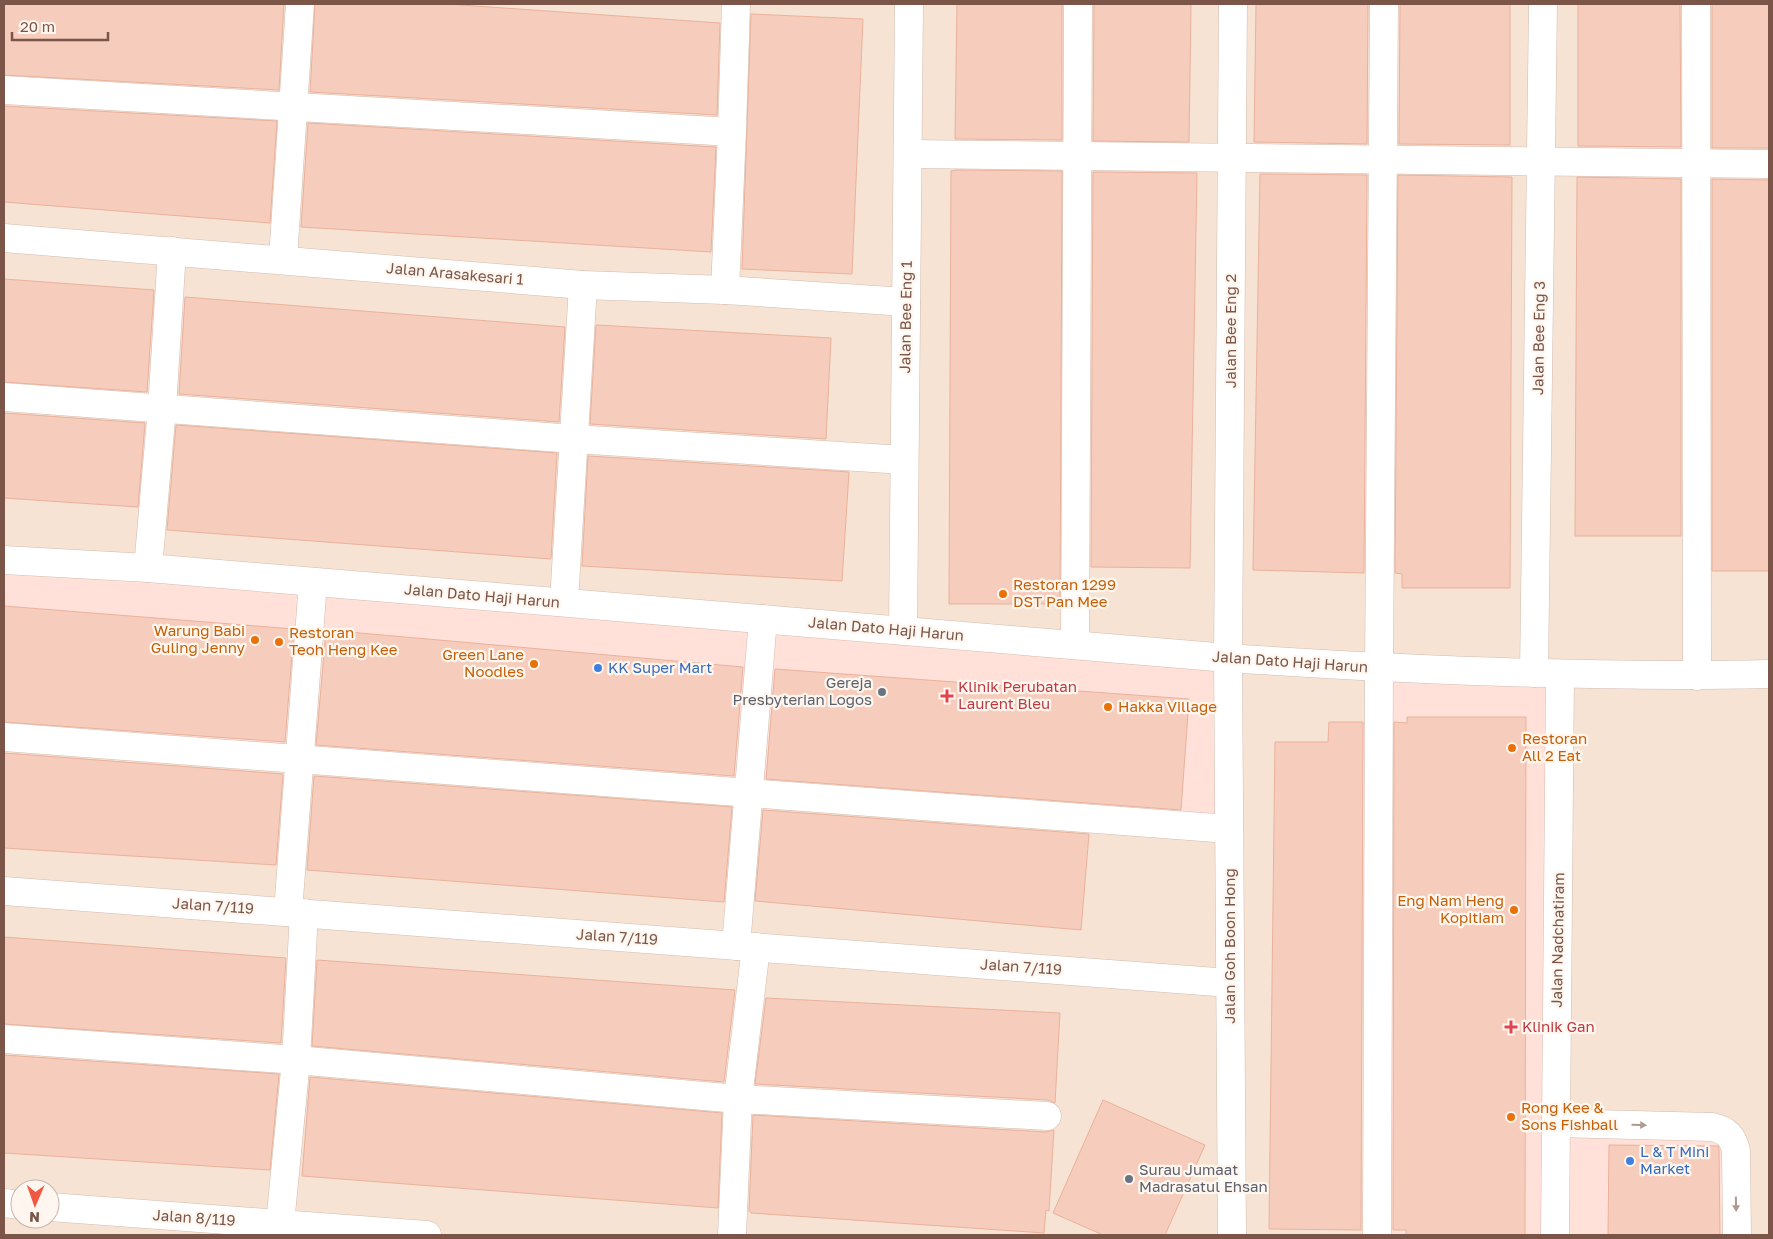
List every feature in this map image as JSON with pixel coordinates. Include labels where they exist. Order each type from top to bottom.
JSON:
[{"type":"street","points":[[283,259],[300,4]]},
{"type":"street","points":[[725,290],[736,4]]},
{"type":"street","name":"Jalan Bee Eng 1","points":[[903,630],[909,4]]},
{"type":"street","points":[[1075,645],[1078,4]]},
{"type":"street","name":"Jalan Bee Eng 2","points":[[1228,658],[1233,4]]},
{"type":"street","points":[[1377,1235],[1384,4]]},
{"type":"street","name":"Jalan Bee Eng 3","points":[[1543,4],[1541,162],[1547,674]]},
{"type":"street","points":[[1696,4],[1697,676]]},
{"type":"street","points":[[4,90],[732,132]]},
{"type":"street","points":[[908,154],[1769,164]]},
{"type":"street","name":"Jalan Arasakesari 1","points":[[4,238],[283,259],[583,285],[725,290],[906,302]]},
{"type":"street","points":[[148,568],[162,408],[172,251]]},
{"type":"street","points":[[564,602],[583,285]]},
{"type":"street","points":[[4,397],[574,439],[904,460]]},
{"type":"street","name":"Jalan Dato Haji Harun","points":[[4,560],[148,568],[1228,658],[1379,668],[1547,674],[1697,676],[1769,674]]},
{"type":"street","points":[[280,1224],[296,1060],[296,913],[300,759],[313,582]]},
{"type":"street","points":[[732,1235],[746,946],[748,793],[762,619]]},
{"type":"street","name":"Jalan Goh Boon Hong","points":[[1228,658],[1232,1235]]},
{"type":"street","name":"Jalan Nadchatiram","points":[[1547,674],[1556,1123],[1554,1235]]},
{"type":"street","points":[[4,737],[1229,829]]},
{"type":"street","name":"Jalan 7/119","points":[[4,891],[1230,983]]},
{"type":"street","points":[[4,1039],[296,1060],[738,1100],[1047,1116]]},
{"type":"street","points":[[1556,1123],[1712,1127],[1722,1129],[1729,1134],[1734,1142],[1736,1151],[1736,1235]]},
{"type":"street","name":"Jalan 8/119","points":[[60,1208],[280,1224],[329,1232],[427,1235]]},
{"type":"shaded area","points":[[4,4],[1769,4],[1769,1235],[4,1235]]},
{"type":"shaded area","points":[[4,571],[154,580],[1215,668],[1217,820],[4,730]]},
{"type":"shaded area","points":[[1390,680],[1547,685],[1543,1235],[1387,1235]]},
{"type":"shaded area","points":[[1568,1130],[1726,1140],[1728,1235],[1566,1235]]},
{"type":"building","points":[[4,4],[284,4],[279,90],[4,75]]},
{"type":"building","points":[[315,4],[446,4],[720,23],[717,115],[310,92]]},
{"type":"building","points":[[957,4],[1062,4],[1062,140],[955,139]]},
{"type":"building","points":[[1094,4],[1191,4],[1189,142],[1093,141]]},
{"type":"building","points":[[1256,4],[1368,4],[1367,144],[1254,142]]},
{"type":"building","points":[[1400,4],[1510,4],[1510,145],[1399,144]]},
{"type":"building","points":[[1578,4],[1680,4],[1681,147],[1578,146]]},
{"type":"building","points":[[1712,4],[1769,4],[1769,148],[1712,148]]},
{"type":"building","points":[[751,14],[863,19],[852,274],[742,269]]},
{"type":"building","points":[[4,106],[277,121],[270,223],[4,202]]},
{"type":"building","points":[[308,123],[716,147],[711,252],[301,227]]},
{"type":"building","points":[[951,171],[1062,171],[1060,604],[949,604]]},
{"type":"building","points":[[1093,172],[1197,173],[1190,568],[1091,567]]},
{"type":"building","points":[[1260,174],[1367,175],[1364,573],[1253,570]]},
{"type":"building","points":[[1398,175],[1512,177],[1510,588],[1402,588],[1402,574],[1395,573]]},
{"type":"building","points":[[1577,177],[1681,179],[1681,536],[1575,536]]},
{"type":"building","points":[[1712,179],[1769,180],[1769,571],[1712,571]]},
{"type":"building","points":[[4,279],[154,290],[147,392],[4,382]]},
{"type":"building","points":[[185,297],[565,327],[559,422],[179,394]]},
{"type":"building","points":[[596,325],[831,338],[826,439],[590,424]]},
{"type":"building","points":[[4,413],[145,423],[138,507],[4,498]]},
{"type":"building","points":[[176,425],[557,453],[551,559],[167,530]]},
{"type":"building","points":[[588,456],[849,472],[842,581],[582,566]]},
{"type":"building","points":[[4,606],[294,629],[285,742],[4,722]]},
{"type":"building","points":[[326,630],[743,667],[734,776],[316,745]]},
{"type":"building","points":[[775,669],[1189,699],[1181,810],[766,779]]},
{"type":"building","points":[[1407,717],[1526,717],[1525,1235],[1406,1235],[1406,1230],[1393,1230],[1394,722],[1407,723]]},
{"type":"building","points":[[1329,722],[1363,722],[1361,1230],[1269,1229],[1275,742],[1328,742]]},
{"type":"building","points":[[4,753],[283,774],[276,865],[4,848]]},
{"type":"building","points":[[314,776],[732,807],[724,902],[307,870]]},
{"type":"building","points":[[763,810],[1089,834],[1081,930],[755,901]]},
{"type":"building","points":[[4,937],[286,958],[281,1043],[4,1024]]},
{"type":"building","points":[[317,960],[735,990],[724,1082],[312,1046]]},
{"type":"building","points":[[766,998],[1060,1013],[1055,1103],[1048,1100],[755,1084]]},
{"type":"building","points":[[4,1055],[279,1074],[270,1170],[4,1153]]},
{"type":"building","points":[[310,1077],[722,1113],[718,1208],[302,1176]]},
{"type":"building","name":"Surau Jumaat Madrasatul Ehsan","points":[[1103,1100],[1205,1145],[1165,1235],[1103,1235],[1053,1213]]},
{"type":"building","points":[[753,1115],[1046,1132],[1054,1130],[1049,1211],[1046,1210],[1044,1233],[751,1213],[749,1211]]},
{"type":"building","points":[[1609,1145],[1718,1146],[1720,1235],[1608,1235]]},
{"type":"place","name":"Restoran 1299 DST Pan Mee","points":[[1003,594]]},
{"type":"place","name":"Warung Babi Guling Jenny","points":[[255,640]]},
{"type":"place","name":"Restoran Teoh Heng Kee","points":[[279,642]]},
{"type":"place","name":"Green Lane Noodles","points":[[534,664]]},
{"type":"place","name":"KK Super Mart","points":[[598,668]]},
{"type":"place","name":"Gereja Presbyterian Logos","points":[[882,692]]},
{"type":"place","name":"Klinik Perubatan Laurent Bleu","points":[[947,696]]},
{"type":"place","name":"Hakka Village","points":[[1108,707]]},
{"type":"place","name":"Restoran All 2 Eat","points":[[1512,748]]},
{"type":"place","name":"Eng Nam Heng Kopitiam","points":[[1514,910]]},
{"type":"place","name":"Klinik Gan","points":[[1511,1027]]},
{"type":"place","name":"Rong Kee & Sons Fishball","points":[[1511,1117]]},
{"type":"place","name":"L & T Mini Market","points":[[1630,1161]]},
{"type":"place","name":"Surau Jumaat Madrasatul Ehsan","points":[[1129,1179]]}]
